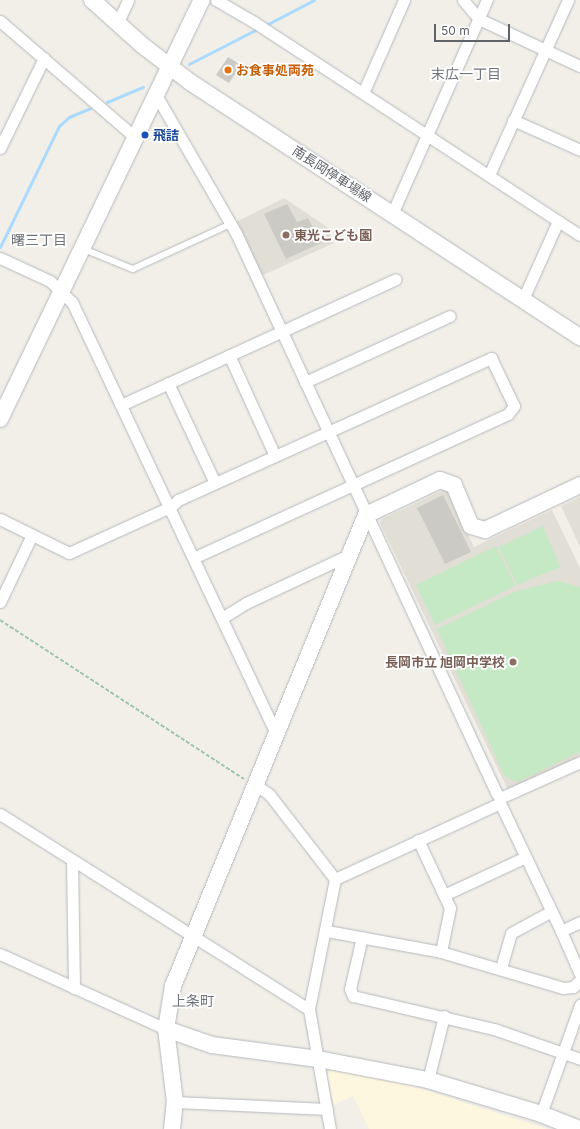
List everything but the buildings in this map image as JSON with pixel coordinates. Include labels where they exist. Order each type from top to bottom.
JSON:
[{"type":"street","name":"南長岡停車場線","points":[[92,0],[117,24],[170,67],[580,337]]},
{"type":"street","points":[[117,24],[128,0]]},
{"type":"street","points":[[0,419],[202,0]]},
{"type":"street","points":[[216,0],[267,30],[580,235]]},
{"type":"street","points":[[363,94],[404,0]]},
{"type":"street","points":[[462,0],[479,19],[580,66]]},
{"type":"street","points":[[392,214],[487,0]]},
{"type":"street","points":[[489,175],[568,0]]},
{"type":"street","points":[[0,20],[135,137]]},
{"type":"street","points":[[0,148],[44,58]]},
{"type":"street","points":[[156,95],[231,224],[580,974]]},
{"type":"street","points":[[513,120],[580,150]]},
{"type":"street","points":[[523,299],[558,220]]},
{"type":"street","points":[[0,258],[50,282],[72,302],[276,734]]},
{"type":"street","points":[[121,405],[396,279]]},
{"type":"street","points":[[305,382],[450,316]]},
{"type":"street","points":[[229,355],[276,456]]},
{"type":"street","points":[[0,519],[69,553],[170,507],[178,500],[491,358],[514,406],[508,414],[194,558]]},
{"type":"street","points":[[168,383],[215,483]]},
{"type":"street","points":[[172,1129],[176,1102],[166,1029],[173,986],[366,515],[440,480],[454,485],[471,526],[485,530],[580,485]]},
{"type":"street","points":[[0,602],[32,535]]},
{"type":"street","points":[[222,618],[246,603],[349,555]]},
{"type":"street","points":[[335,879],[580,762]]},
{"type":"street","points":[[256,785],[269,794],[335,879],[327,931],[309,1009],[330,1129]]},
{"type":"street","points":[[0,814],[309,1009]]},
{"type":"street","points":[[418,840],[444,895],[450,914],[441,952]]},
{"type":"street","points":[[444,895],[526,857]]},
{"type":"street","points":[[72,860],[74,988]]},
{"type":"street","points":[[501,968],[511,933],[550,912]]},
{"type":"street","points":[[561,931],[580,922]]},
{"type":"street","points":[[327,931],[441,952],[501,968],[563,988],[580,980]]},
{"type":"street","points":[[362,937],[350,989],[353,996],[444,1016],[563,1052],[580,1059]]},
{"type":"street","points":[[0,954],[166,1029],[212,1045],[318,1059],[428,1080],[541,1114],[579,1129]]},
{"type":"street","points":[[541,1114],[580,1005]]},
{"type":"street","points":[[428,1080],[444,1016]]},
{"type":"street","points":[[176,1102],[327,1109]]},
{"type":"lane","points":[[82,249],[133,269],[231,224]]},
{"type":"path","points":[[0,620],[256,785]]},
{"type":"shaded area","name":"東光こども園","points":[[284,198],[327,227],[334,243],[261,276],[236,222]]},
{"type":"shaded area","name":"長岡市立 旭岡中学校","points":[[446,489],[474,547],[552,510],[580,568],[580,756],[508,790],[380,523],[382,519]]},
{"type":"shaded area","points":[[580,497],[580,547],[561,506]]},
{"type":"shaded area","points":[[331,1069],[394,1080],[547,1129],[369,1129],[353,1096],[334,1105],[327,1075]]},
{"type":"green space","points":[[543,526],[560,567],[517,585],[499,547]]},
{"type":"green space","points":[[496,546],[515,586],[435,625],[416,585]]},
{"type":"green space","points":[[557,581],[580,587],[580,752],[518,782],[505,777],[437,629],[514,592]]},
{"type":"waterway","points":[[264,26],[314,0]]},
{"type":"waterway","points":[[189,64],[259,28]]},
{"type":"waterway","points":[[107,102],[143,87]]},
{"type":"waterway","points":[[0,247],[59,126],[69,117],[90,108]]},
{"type":"place","name":"お食事処両苑","points":[[228,70]]},
{"type":"place","name":"飛詰","points":[[145,135]]},
{"type":"place","name":"東光こども園","points":[[286,235]]},
{"type":"place","name":"長岡市立 旭岡中学校","points":[[513,662]]},
{"type":"district","name":"末広一丁目","points":[[466,74]]},
{"type":"district","name":"曙三丁目","points":[[39,240]]},
{"type":"district","name":"上条町","points":[[193,1001]]}]
